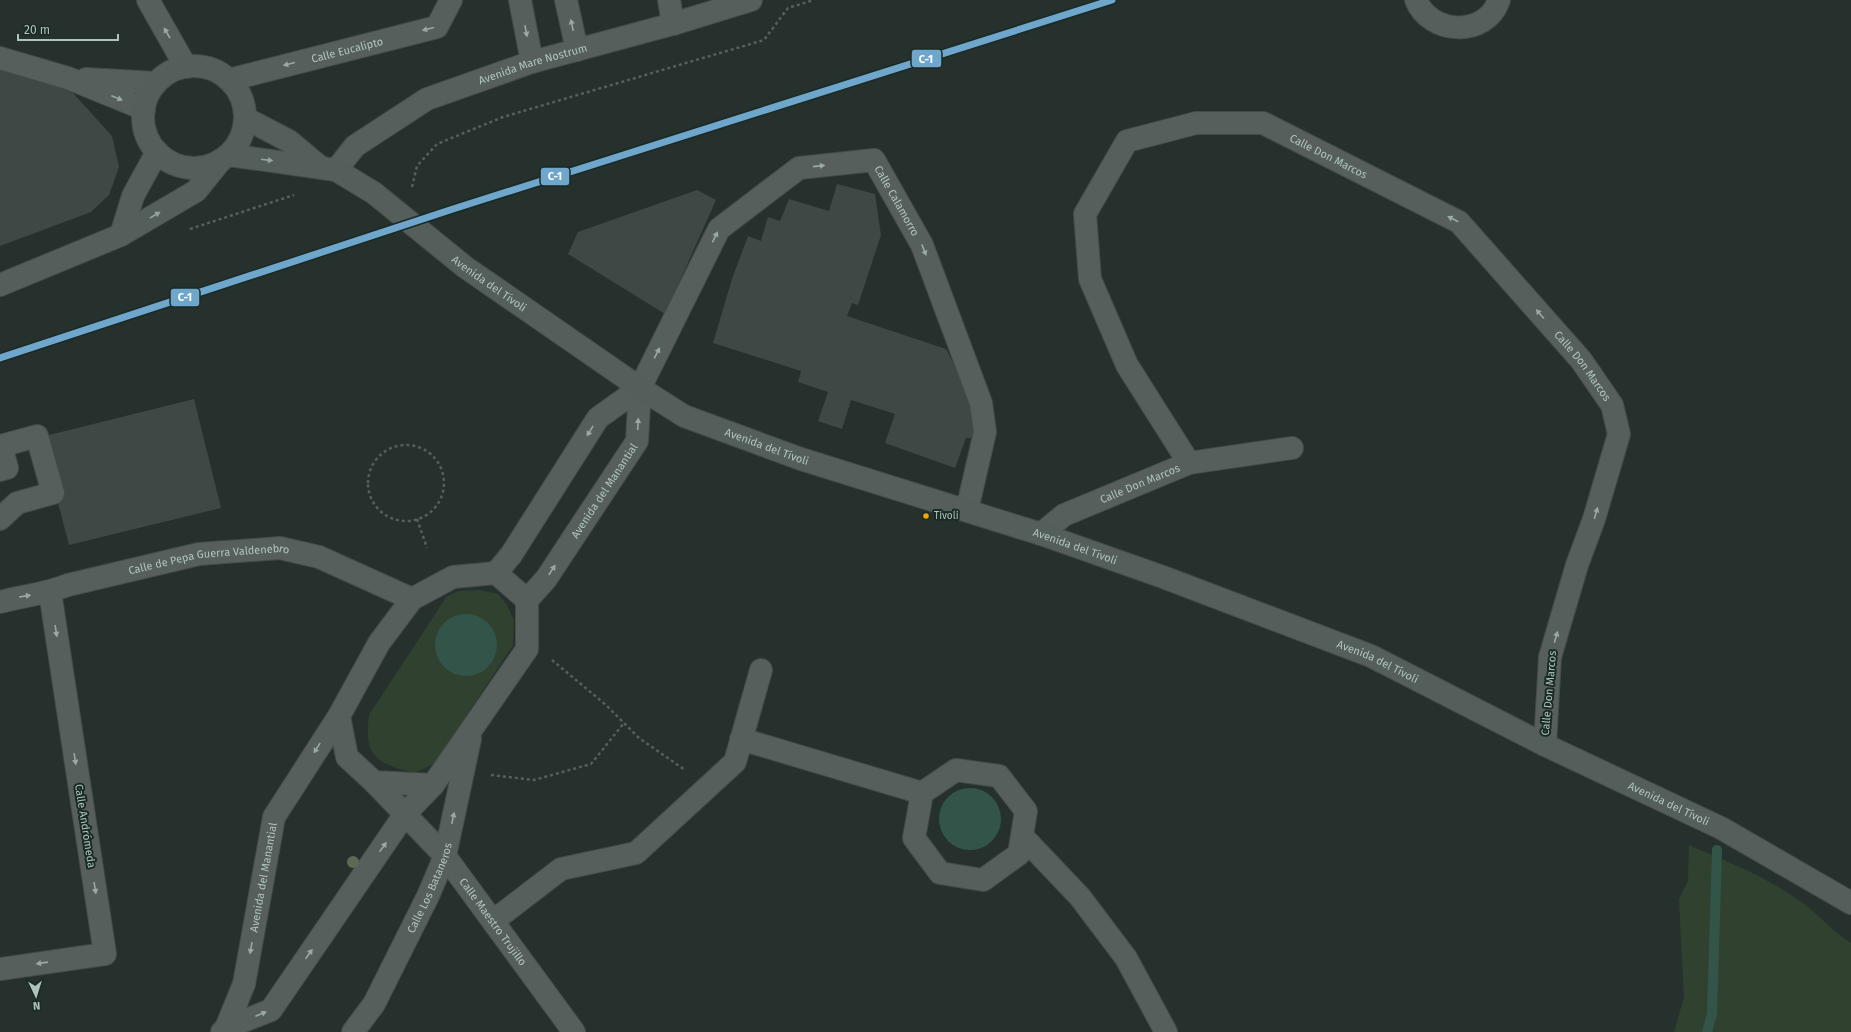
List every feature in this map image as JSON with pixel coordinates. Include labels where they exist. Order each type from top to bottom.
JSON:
[{"type":"main road","points":[[0,285],[121,235],[196,191],[225,157],[237,144],[243,132],[245,118],[243,104],[238,91],[229,80],[216,71],[202,67],[186,67],[164,76],[156,83],[148,95],[144,109],[143,124],[148,139],[156,152],[171,162],[188,168],[205,167],[225,157],[328,168]]},
{"type":"main road","points":[[245,118],[289,141],[328,168]]},
{"type":"main road","points":[[121,235],[133,196],[156,152]]},
{"type":"main road","name":"Avenida del Tívoli","points":[[328,168],[374,193],[465,267],[640,388],[684,416],[779,451],[1041,534],[1163,577],[1371,656],[1545,745],[1720,828],[1851,903]]},
{"type":"street","points":[[148,0],[186,67]]},
{"type":"street","name":"Calle Eucalipto","points":[[229,80],[437,27],[451,0]]},
{"type":"street","points":[[520,0],[532,62]]},
{"type":"street","points":[[566,0],[577,50]]},
{"type":"street","points":[[669,0],[673,24]]},
{"type":"street","name":"Avenida Mare Nostrum","points":[[328,168],[355,146],[427,99],[532,62],[673,24],[751,0]]},
{"type":"street","points":[[1416,0],[1419,7],[1429,19],[1443,26],[1459,28],[1474,25],[1487,17],[1499,0]]},
{"type":"street","points":[[0,58],[68,78],[144,109]]},
{"type":"street","points":[[68,78],[156,83]]},
{"type":"street","name":"Calle Don Marcos","points":[[1041,534],[1064,515],[1189,463],[1127,365],[1090,279],[1085,214],[1127,141],[1196,123],[1263,123],[1459,222],[1581,360],[1612,405],[1619,434],[1594,519],[1577,565],[1550,656],[1545,745]]},
{"type":"street","name":"Calle Calamorro","points":[[640,388],[719,228],[799,168],[874,160],[922,245],[981,403],[985,432],[967,510]]},
{"type":"street","points":[[527,600],[496,573],[511,555],[598,418],[640,388]]},
{"type":"street","name":"Avenida del Manantial","points":[[224,1030],[271,1010],[405,814],[433,785],[527,648],[527,600],[546,579],[637,441],[640,388]]},
{"type":"street","points":[[0,470],[7,468],[1,446],[37,436],[53,493],[17,503],[0,519]]},
{"type":"street","points":[[1189,463],[1292,448]]},
{"type":"street","name":"Calle de Pepa Guerra Valdenebro","points":[[0,602],[17,597],[50,592],[68,586],[199,554],[280,548],[319,557],[412,599]]},
{"type":"street","name":"Avenida del Manantial","points":[[224,1030],[244,984],[274,817],[339,716],[379,643],[412,599],[453,577],[496,573]]},
{"type":"street","name":"Calle Andrómeda","points":[[0,969],[105,954],[50,592]]},
{"type":"street","points":[[493,921],[561,869],[636,853],[709,787],[735,762],[760,670]]},
{"type":"street","points":[[339,716],[347,757],[374,782],[433,785]]},
{"type":"street","name":"Calle Los Bataneros","points":[[353,1032],[374,1004],[428,896],[445,856],[471,730]]},
{"type":"street","points":[[741,739],[922,793]]},
{"type":"street","points":[[956,770],[999,776],[1026,811],[1019,854],[983,880],[940,873],[914,838],[922,793],[956,770]]},
{"type":"street","name":"Calle Maestro Trujillo","points":[[374,782],[445,856],[574,1032]]},
{"type":"street","points":[[1022,836],[1080,897],[1126,958],[1166,1032]]},
{"type":"path","points":[[412,189],[417,166],[437,144],[504,117],[764,40],[788,8],[814,0]]},
{"type":"path","points":[[184,232],[290,195],[297,194]]},
{"type":"path","points":[[403,446],[415,447],[426,451],[436,459],[442,470],[444,482],[440,500],[428,514],[417,519],[405,521],[392,518],[382,512],[373,502],[369,490],[369,478],[373,466],[380,456],[391,449],[403,446]]},
{"type":"path","points":[[417,519],[427,548]]},
{"type":"path","points":[[547,656],[606,705],[639,738],[709,787]]},
{"type":"path","points":[[485,774],[534,780],[591,764],[624,723]]},
{"type":"shaded area","points":[[480,590],[498,594],[507,605],[514,620],[513,645],[435,763],[422,770],[410,772],[394,767],[378,759],[373,753],[368,741],[369,715],[447,596],[459,591]]},
{"type":"shaded area","points":[[466,614],[478,616],[488,623],[495,633],[497,645],[495,657],[488,667],[478,674],[466,676],[454,674],[444,667],[437,657],[435,645],[437,633],[444,623],[454,616]]},
{"type":"shaded area","points":[[970,788],[982,791],[992,797],[998,807],[1001,819],[998,831],[992,841],[982,847],[970,850],[958,847],[948,841],[942,831],[939,819],[942,807],[948,797],[958,791]]},
{"type":"shaded area","points":[[1689,845],[1748,871],[1777,886],[1804,904],[1838,934],[1851,943],[1851,1032],[1674,1032],[1684,998],[1679,899],[1688,881]]},
{"type":"building","points":[[0,61],[73,93],[112,136],[119,167],[109,195],[91,212],[0,246]]},
{"type":"building","points":[[837,184],[875,194],[881,235],[858,305],[852,303],[847,316],[946,349],[975,406],[980,411],[971,438],[966,438],[955,468],[885,443],[895,414],[851,400],[842,429],[818,421],[828,392],[798,382],[801,371],[713,343],[732,279],[748,236],[761,241],[768,217],[780,221],[789,199],[829,211]]},
{"type":"building","points":[[697,190],[716,200],[665,314],[568,254],[578,232]]},
{"type":"building","points":[[194,399],[221,508],[69,545],[41,437]]},
{"type":"waterway","points":[[1707,1032],[1712,1014],[1717,850]]},
{"type":"transit line","name":"C-1","points":[[0,358],[453,209],[1112,0]]},
{"type":"place","name":"Tivoli","points":[[926,516]]}]
